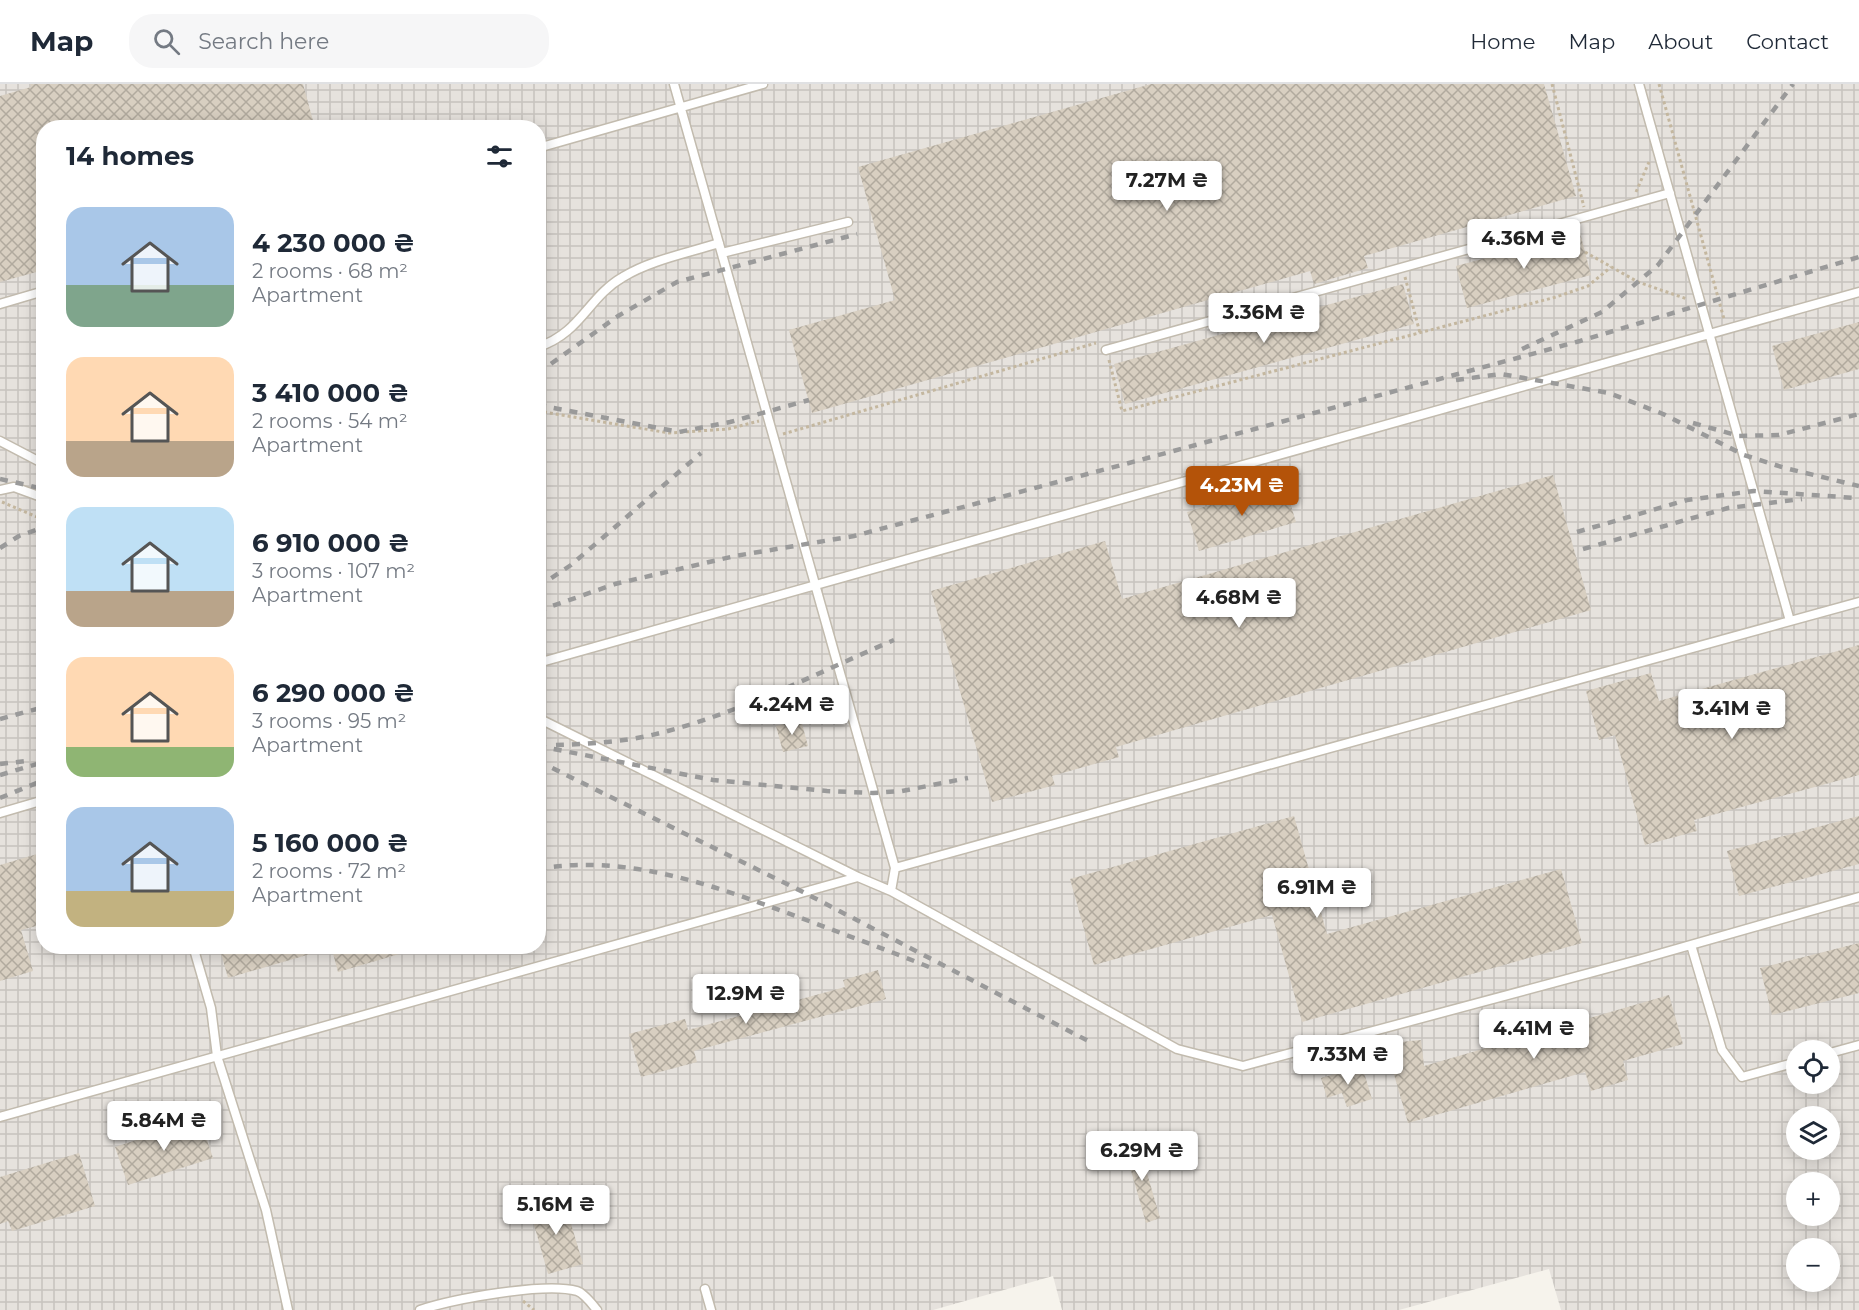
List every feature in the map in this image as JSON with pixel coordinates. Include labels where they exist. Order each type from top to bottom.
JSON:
[{"type":"lane","points":[[674,84],[895,868],[891,891]]},
{"type":"lane","points":[[546,146],[764,84]]},
{"type":"lane","points":[[1639,84],[1790,621]]},
{"type":"lane","points":[[1106,350],[1670,193]]},
{"type":"lane","points":[[722,253],[848,222]]},
{"type":"lane","points":[[546,344],[565,336],[606,290],[623,276],[719,243]]},
{"type":"lane","points":[[546,661],[1859,292]]},
{"type":"lane","points":[[0,304],[36,293]]},
{"type":"lane","points":[[0,441],[36,460]]},
{"type":"lane","points":[[0,490],[14,487],[36,495]]},
{"type":"lane","points":[[895,868],[1859,602]]},
{"type":"lane","points":[[546,722],[858,877],[891,891],[1177,1049],[1243,1066],[1691,945],[1859,897]]},
{"type":"lane","points":[[0,813],[36,803]]},
{"type":"lane","points":[[0,1118],[858,877]]},
{"type":"lane","points":[[1691,945],[1722,1050],[1742,1077],[1786,1065]]},
{"type":"lane","points":[[194,954],[211,1008],[217,1056],[266,1210],[288,1310]]},
{"type":"lane","points":[[1840,1050],[1859,1045]]},
{"type":"lane","points":[[705,1289],[711,1310]]},
{"type":"lane","points":[[420,1310],[450,1300],[527,1290],[571,1290],[580,1292],[597,1310]]},
{"type":"path","points":[[1552,84],[1587,216]]},
{"type":"path","points":[[1659,84],[1727,329]]},
{"type":"path","points":[[1585,252],[1638,282],[1702,304]]},
{"type":"path","points":[[773,437],[1103,341],[1122,411],[1420,333],[1588,286],[1611,267]]},
{"type":"path","points":[[1402,268],[1420,333]]},
{"type":"path","points":[[546,412],[669,433],[728,429],[768,419]]},
{"type":"path","points":[[0,502],[36,517]]},
{"type":"shaded area","points":[[0,84],[1859,84],[1859,1310],[1561,1310],[1549,1269],[1399,1310],[1062,1310],[1053,1276],[933,1310],[0,1310]]},
{"type":"building","points":[[30,84],[303,84],[313,120],[36,120],[36,272],[0,282],[0,96],[31,87]]},
{"type":"building","points":[[1151,84],[1544,84],[1576,196],[1364,256],[1368,268],[1314,284],[1310,271],[812,413],[789,330],[895,300],[858,167]]},
{"type":"building","points":[[1580,233],[1591,275],[1467,308],[1456,266]]},
{"type":"building","points":[[1403,284],[1414,324],[1125,404],[1114,364]]},
{"type":"building","points":[[1859,322],[1859,369],[1784,390],[1772,346]]},
{"type":"building","points":[[1553,475],[1591,610],[1116,747],[1119,757],[1052,776],[1055,785],[992,802],[931,591],[1105,541],[1122,599]]},
{"type":"building","points":[[1284,483],[1296,522],[1199,551],[1187,512]]},
{"type":"building","points":[[1859,645],[1859,775],[1694,820],[1697,831],[1645,845],[1615,735],[1599,740],[1586,691],[1651,673],[1659,701]]},
{"type":"building","points":[[801,720],[808,746],[783,752],[776,726]]},
{"type":"building","points":[[1294,816],[1327,934],[1561,869],[1582,943],[1302,1022],[1272,915],[1094,965],[1070,879]]},
{"type":"building","points":[[1859,816],[1859,864],[1739,896],[1727,851]]},
{"type":"building","points":[[36,854],[36,926],[21,930],[33,971],[0,981],[0,865]]},
{"type":"building","points":[[1859,943],[1859,993],[1772,1015],[1760,968]]},
{"type":"building","points":[[221,954],[310,954],[228,978]]},
{"type":"building","points":[[333,954],[399,954],[338,972]]},
{"type":"building","points":[[878,970],[886,999],[694,1051],[697,1062],[641,1077],[629,1034],[685,1019],[688,1030],[845,987],[843,980]]},
{"type":"building","points":[[1669,995],[1683,1044],[1623,1061],[1628,1080],[1591,1091],[1585,1072],[1408,1123],[1391,1064],[1389,1043],[1421,1040],[1424,1066]]},
{"type":"building","points":[[1362,1066],[1372,1099],[1347,1107],[1342,1093],[1327,1098],[1321,1078]]},
{"type":"building","points":[[200,1119],[213,1158],[128,1185],[115,1147]]},
{"type":"building","points":[[1138,1142],[1160,1218],[1146,1223],[1124,1146]]},
{"type":"building","points":[[79,1153],[95,1206],[12,1231],[8,1221],[0,1224],[0,1177]]},
{"type":"building","points":[[563,1197],[583,1264],[548,1274],[529,1207]]},
{"type":"railway","points":[[1522,349],[1602,312],[1658,265],[1793,84]]},
{"type":"railway","points":[[546,367],[618,316],[677,282],[857,234]]},
{"type":"railway","points":[[546,608],[615,584],[735,556],[854,536],[1129,463],[1580,341],[1859,257]]},
{"type":"railway","points":[[1456,380],[1501,374],[1609,393],[1663,414],[1744,455],[1785,468],[1859,486]]},
{"type":"railway","points":[[546,407],[679,432],[730,422],[809,400]]},
{"type":"railway","points":[[1693,423],[1739,436],[1779,435],[1859,414]]},
{"type":"railway","points":[[546,582],[571,565],[701,453]]},
{"type":"railway","points":[[0,479],[36,487]]},
{"type":"railway","points":[[1577,532],[1687,500],[1754,491],[1856,498]]},
{"type":"railway","points":[[1583,549],[1728,508],[1802,499]]},
{"type":"railway","points":[[0,548],[19,536],[36,530]]},
{"type":"railway","points":[[556,745],[628,739],[683,727],[775,693],[894,640]]},
{"type":"railway","points":[[0,719],[36,709]]},
{"type":"railway","points":[[546,748],[713,780],[827,791],[873,793],[902,791],[968,778]]},
{"type":"railway","points":[[0,764],[26,761]]},
{"type":"railway","points":[[0,775],[36,764]]},
{"type":"railway","points":[[546,765],[803,892],[1094,1044]]},
{"type":"railway","points":[[0,798],[36,783]]},
{"type":"railway","points":[[546,868],[572,865],[606,866],[639,869],[672,876],[770,906],[934,969]]}]
